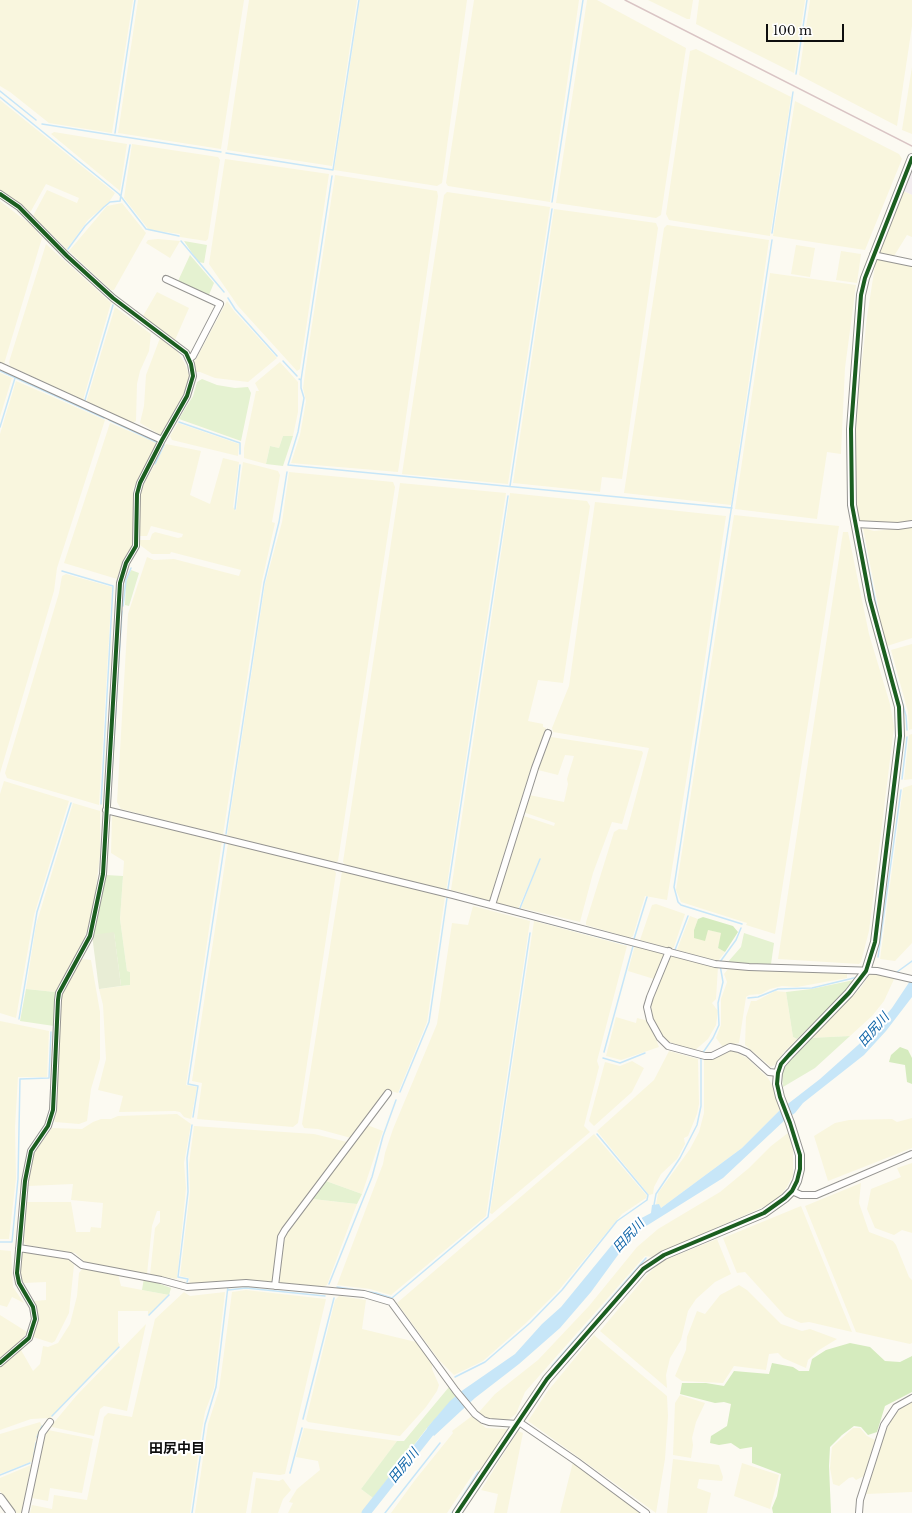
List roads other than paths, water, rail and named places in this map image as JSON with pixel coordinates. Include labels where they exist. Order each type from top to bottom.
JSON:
[{"type":"street","points":[[457,1513],[547,1380],[643,1269],[664,1255],[753,1219],[775,1206],[792,1191],[800,1169],[800,1155],[780,1098],[777,1084],[778,1073],[781,1064],[849,993],[866,971],[875,942],[895,784],[901,723],[899,707],[870,600],[855,524],[850,476],[854,382],[865,278],[912,158]]},
{"type":"street","points":[[0,194],[19,207],[67,256],[113,298],[178,346],[189,359],[193,376],[192,385],[140,482],[135,511],[136,546],[126,563],[120,583],[103,874],[90,936],[60,993],[58,1000],[53,1110],[48,1126],[31,1151],[24,1181],[17,1278],[33,1307],[35,1319],[29,1338],[0,1363]]},
{"type":"street","points":[[873,255],[912,263]]},
{"type":"street","points":[[166,279],[220,304],[194,356],[189,359]]},
{"type":"street","points":[[0,366],[162,440]]},
{"type":"street","points":[[855,524],[898,526],[912,524]]},
{"type":"street","points":[[492,905],[516,826],[548,733]]},
{"type":"street","points":[[106,810],[492,905],[715,964],[877,971],[912,979]]},
{"type":"street","points":[[669,951],[647,1007],[650,1020],[660,1038],[668,1046],[702,1056],[712,1056],[730,1047],[739,1049],[748,1053],[769,1072],[778,1073]]},
{"type":"street","points":[[275,1286],[281,1237],[285,1230],[388,1093]]},
{"type":"street","points":[[792,1191],[801,1195],[816,1195],[912,1154]]},
{"type":"street","points":[[20,1248],[70,1256],[82,1264],[161,1280],[187,1287],[246,1283],[364,1294],[391,1302],[456,1391],[483,1420],[518,1423],[646,1513]]},
{"type":"street","points":[[859,1513],[860,1500],[884,1425],[896,1407],[912,1398]]},
{"type":"street","points":[[25,1513],[42,1433],[50,1422]]},
{"type":"street","points":[[0,1498],[12,1513]]},
{"type":"water","points":[[912,978],[912,997],[886,1031],[864,1055],[803,1103],[795,1113],[785,1120],[723,1178],[643,1228],[626,1244],[591,1292],[560,1328],[519,1364],[475,1398],[434,1436],[427,1428],[450,1401],[463,1390],[515,1354],[542,1324],[561,1307],[620,1235],[634,1222],[651,1213],[652,1205],[659,1204],[661,1208],[742,1148],[780,1110],[820,1079],[867,1037],[892,1008]]},
{"type":"waterway","points":[[115,133],[135,0]]},
{"type":"waterway","points":[[226,153],[333,170],[359,0]]},
{"type":"waterway","points":[[552,202],[583,0]]},
{"type":"waterway","points":[[796,74],[807,0]]},
{"type":"waterway","points":[[0,91],[36,120]]},
{"type":"waterway","points":[[772,233],[793,92]]},
{"type":"waterway","points":[[0,97],[119,194],[146,229],[179,236]]},
{"type":"waterway","points":[[42,124],[221,152]]},
{"type":"waterway","points":[[68,249],[85,226],[104,207],[110,202],[120,201],[130,145]]},
{"type":"waterway","points":[[301,380],[332,176]]},
{"type":"waterway","points":[[510,486],[552,209]]},
{"type":"waterway","points":[[742,924],[681,905],[678,902],[674,887],[772,240]]},
{"type":"waterway","points":[[181,241],[224,292]]},
{"type":"waterway","points":[[228,298],[235,309],[277,356]]},
{"type":"waterway","points":[[85,400],[113,305]]},
{"type":"waterway","points":[[283,361],[297,376]]},
{"type":"waterway","points":[[0,371],[104,418]]},
{"type":"waterway","points":[[0,427],[15,378]]},
{"type":"waterway","points":[[299,379],[301,380],[301,388],[304,398],[298,432],[288,465],[732,508]]},
{"type":"waterway","points":[[109,420],[156,442]]},
{"type":"waterway","points":[[179,422],[240,443],[240,454]]},
{"type":"waterway","points":[[155,464],[164,445]]},
{"type":"waterway","points":[[235,509],[240,465]]},
{"type":"waterway","points":[[226,834],[264,583],[279,522],[287,472]]},
{"type":"waterway","points":[[448,889],[508,496]]},
{"type":"waterway","points":[[861,531],[878,614]]},
{"type":"waterway","points":[[123,606],[126,580],[131,568]]},
{"type":"waterway","points":[[62,571],[113,586],[101,804]]},
{"type":"waterway","points":[[110,804],[122,611]]},
{"type":"waterway","points":[[888,650],[906,716],[907,730]]},
{"type":"waterway","points":[[902,779],[907,737]]},
{"type":"waterway","points":[[878,957],[901,790]]},
{"type":"waterway","points":[[19,1019],[37,912],[71,803]]},
{"type":"waterway","points":[[193,1117],[198,1086],[188,1084],[225,841]]},
{"type":"waterway","points":[[520,908],[540,859]]},
{"type":"waterway","points":[[634,939],[647,897]]},
{"type":"waterway","points":[[400,1092],[429,1022],[447,898]]},
{"type":"waterway","points":[[481,905],[626,944]]},
{"type":"waterway","points":[[675,950],[688,916]]},
{"type":"waterway","points":[[720,962],[736,940],[741,928]]},
{"type":"waterway","points":[[337,1287],[376,1293],[392,1298],[488,1217],[530,933]]},
{"type":"waterway","points":[[604,1052],[633,946]]},
{"type":"waterway","points":[[897,972],[912,961]]},
{"type":"waterway","points":[[702,1054],[713,1038],[719,1025],[718,1003],[723,982],[720,965]]},
{"type":"waterway","points":[[748,998],[758,997],[778,989],[812,988],[858,977]]},
{"type":"waterway","points":[[0,1242],[12,1242],[18,1179],[20,1079],[49,1078],[51,1032]]},
{"type":"waterway","points":[[603,1058],[620,1063],[645,1053]]},
{"type":"waterway","points":[[654,1205],[656,1194],[680,1158],[697,1125],[701,1106],[701,1057]]},
{"type":"waterway","points":[[329,1284],[372,1177],[383,1136],[396,1100]]},
{"type":"waterway","points":[[187,1282],[188,1279],[178,1277],[188,1192],[187,1158],[192,1125]]},
{"type":"waterway","points":[[455,1377],[485,1362],[530,1323],[562,1290],[617,1221],[647,1200],[648,1195],[597,1134]]},
{"type":"waterway","points":[[552,1366],[646,1258]]},
{"type":"waterway","points":[[192,1513],[205,1424],[216,1387],[228,1286]]},
{"type":"waterway","points":[[228,1290],[246,1288],[325,1296]]},
{"type":"waterway","points":[[149,1315],[169,1295]]},
{"type":"waterway","points":[[303,1419],[334,1298]]},
{"type":"waterway","points":[[52,1416],[119,1347]]},
{"type":"waterway","name":"田尻川","points":[[366,1513],[438,1422]]},
{"type":"waterway","points":[[37,1437],[42,1426]]},
{"type":"waterway","points":[[290,1473],[302,1428]]},
{"type":"waterway","points":[[34,1455],[36,1443]]},
{"type":"waterway","points":[[385,1513],[440,1443]]},
{"type":"waterway","points":[[0,1475],[30,1463]]},
{"type":"waterway","points":[[452,1513],[478,1472]]},
{"type":"railway","points":[[625,0],[912,146]]},
{"type":"district","name":"田尻中目","points":[[177,1449]]}]
